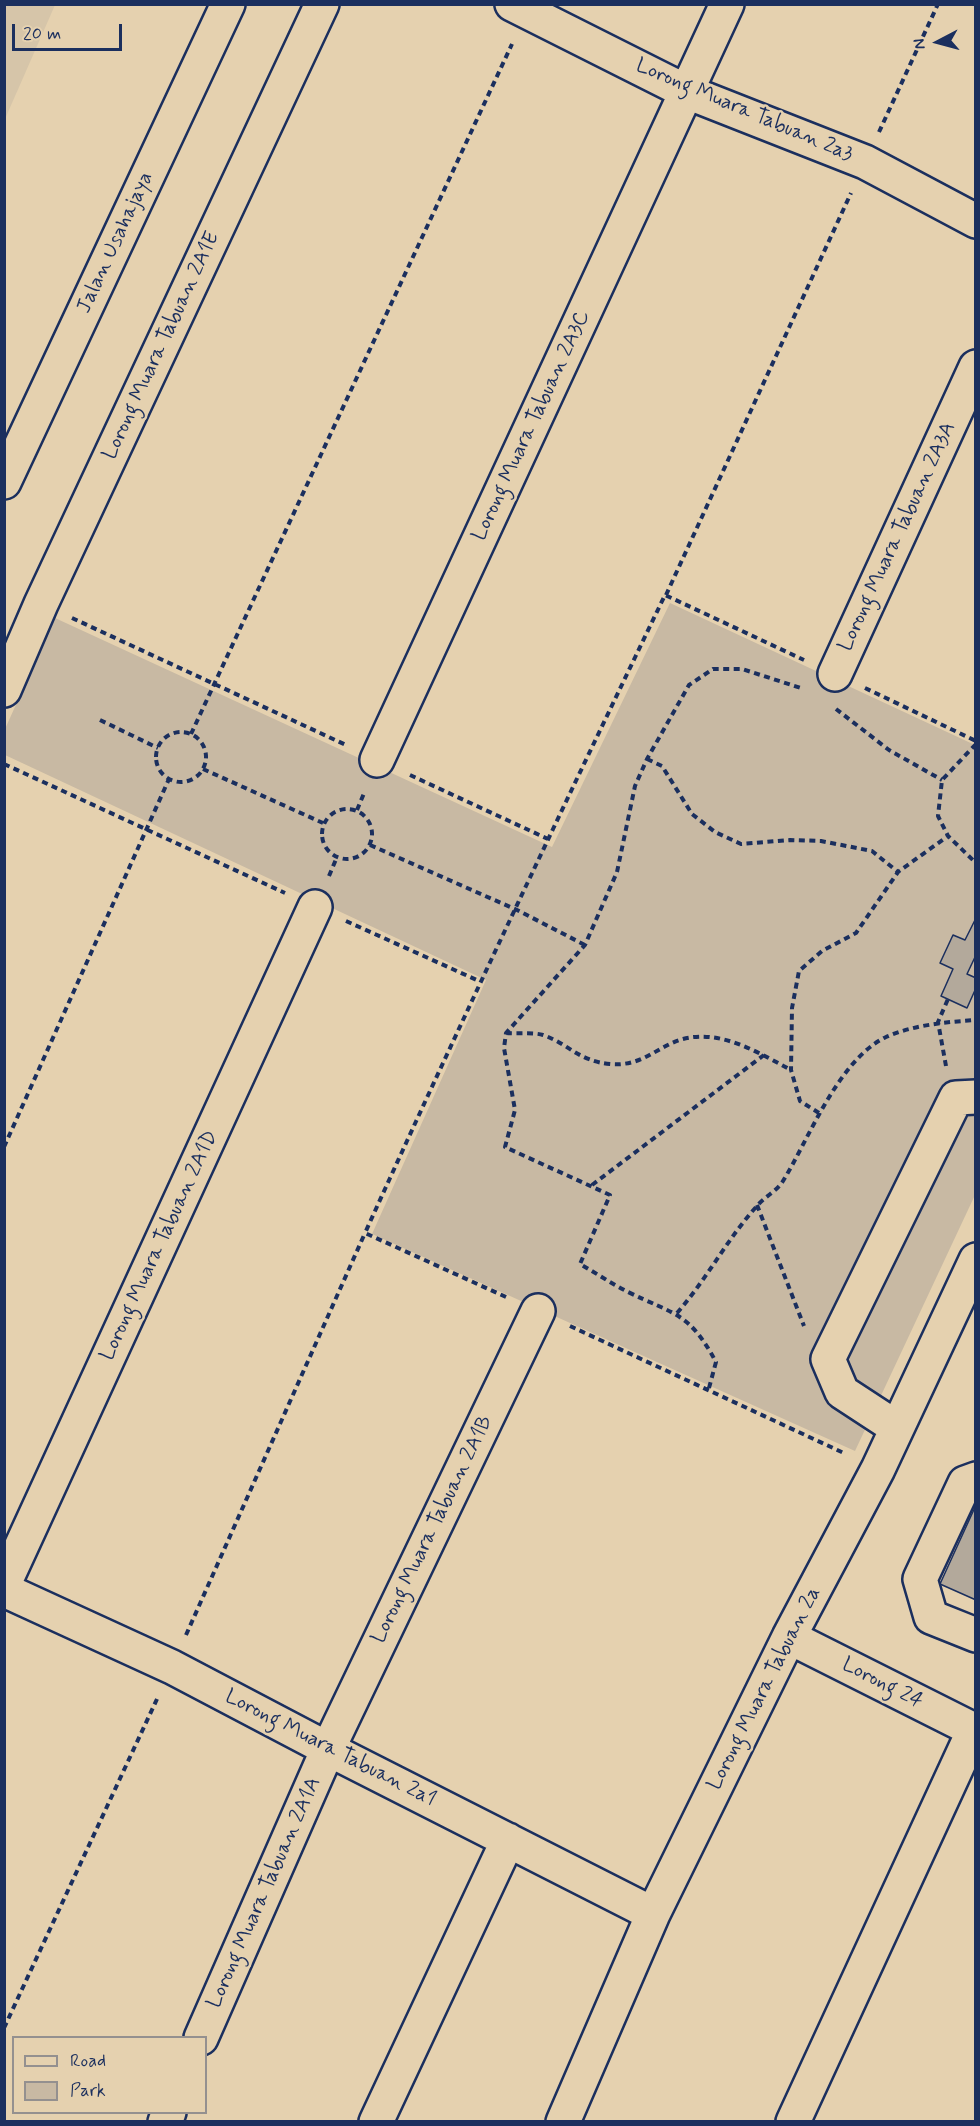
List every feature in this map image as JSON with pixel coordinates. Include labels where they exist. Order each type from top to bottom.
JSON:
[{"type":"street","name":"Jalan Usahajaya","points":[[4,482],[228,4]]},
{"type":"street","name":"Lorong Muara Tabuan 2A1E","points":[[4,690],[41,604],[322,4]]},
{"type":"street","name":"Lorong Muara Tabuan 2A3C","points":[[377,759],[726,4]]},
{"type":"street","name":"Lorong Muara Tabuan 2a3","points":[[519,8],[687,92],[865,162],[975,221]]},
{"type":"street","name":"Lorong Muara Tabuan 2A3A","points":[[825,684],[975,366]]},
{"type":"street","name":"Lorong Muara Tabuan 2A1D","points":[[4,1584],[315,907]]},
{"type":"street","points":[[897,1428],[842,1392],[828,1359],[966,1098]]},
{"type":"street","name":"Lorong Muara Tabuan 2a","points":[[563,2121],[653,1914],[789,1637],[878,1469],[975,1260]]},
{"type":"street","name":"Lorong Muara Tabuan 2A1B","points":[[328,1749],[538,1311]]},
{"type":"street","points":[[975,1479],[964,1483],[920,1579],[930,1617],[975,1635]]},
{"type":"street","name":"Lorong Muara Tabuan 2a1","points":[[4,1590],[172,1666],[328,1749],[653,1914]]},
{"type":"street","name":"Lorong 24","points":[[789,1637],[975,1731]]},
{"type":"street","points":[[793,2121],[975,1731]]},
{"type":"street","name":"Lorong Muara Tabuan 2A1A","points":[[201,2036],[328,1749]]},
{"type":"street","points":[[376,2121],[508,1840]]},
{"type":"path","points":[[4,2028],[172,1666],[480,981],[665,595],[938,4]]},
{"type":"path","points":[[191,734],[519,8]]},
{"type":"path","points":[[665,595],[825,684],[975,742],[942,780],[938,816],[948,836],[975,863]]},
{"type":"path","points":[[41,604],[548,839]]},
{"type":"path","points":[[709,1388],[716,1362],[703,1337],[677,1312],[628,1292],[580,1264],[610,1195],[506,1147],[515,1110],[504,1048],[506,1033],[585,945],[617,872],[635,786],[647,759],[690,685],[713,669],[742,669],[825,684]]},
{"type":"path","points":[[833,707],[889,750],[942,780]]},
{"type":"path","points":[[99,720],[158,748]]},
{"type":"path","points":[[172,734],[191,734],[204,749],[203,769],[188,781],[178,782],[169,779],[160,771],[157,759],[158,748],[164,739],[172,734]]},
{"type":"path","points":[[647,759],[662,766],[692,814],[715,832],[741,844],[790,840],[821,841],[872,852],[898,872]]},
{"type":"path","points":[[4,764],[480,981]]},
{"type":"path","points":[[203,769],[324,823]]},
{"type":"path","points":[[4,1147],[169,779]]},
{"type":"path","points":[[344,808],[357,810],[368,819],[372,832],[370,845],[356,857],[337,857],[323,843],[324,823],[332,813],[344,808]]},
{"type":"path","points":[[819,1113],[800,1101],[791,1070],[792,1008],[799,971],[822,951],[856,933],[898,872],[948,836]]},
{"type":"path","points":[[370,845],[516,910],[585,945]]},
{"type":"path","points":[[948,999],[938,1022],[942,1056],[966,1098]]},
{"type":"path","points":[[677,1312],[700,1286],[757,1206],[782,1184],[819,1113],[861,1055],[885,1038],[938,1022],[975,1020]]},
{"type":"path","points":[[506,1033],[542,1035],[588,1061],[613,1064],[648,1058],[682,1039],[710,1037],[743,1045],[791,1070]]},
{"type":"path","points":[[592,1185],[764,1055]]},
{"type":"path","points":[[757,1206],[814,1352],[828,1359]]},
{"type":"path","points":[[365,1233],[709,1388],[878,1469]]},
{"type":"shaded area","points":[[4,5],[55,5],[5,119]]},
{"type":"green space","points":[[670,603],[975,745],[975,1195],[855,1451],[372,1234],[486,980],[5,755],[5,729],[55,618],[552,847]]},
{"type":"building","points":[[976,918],[976,955],[967,974],[976,978],[976,988],[967,1008],[941,996],[953,969],[940,963],[953,935],[965,940]]},
{"type":"building","points":[[976,1505],[976,1600],[940,1584]]}]
